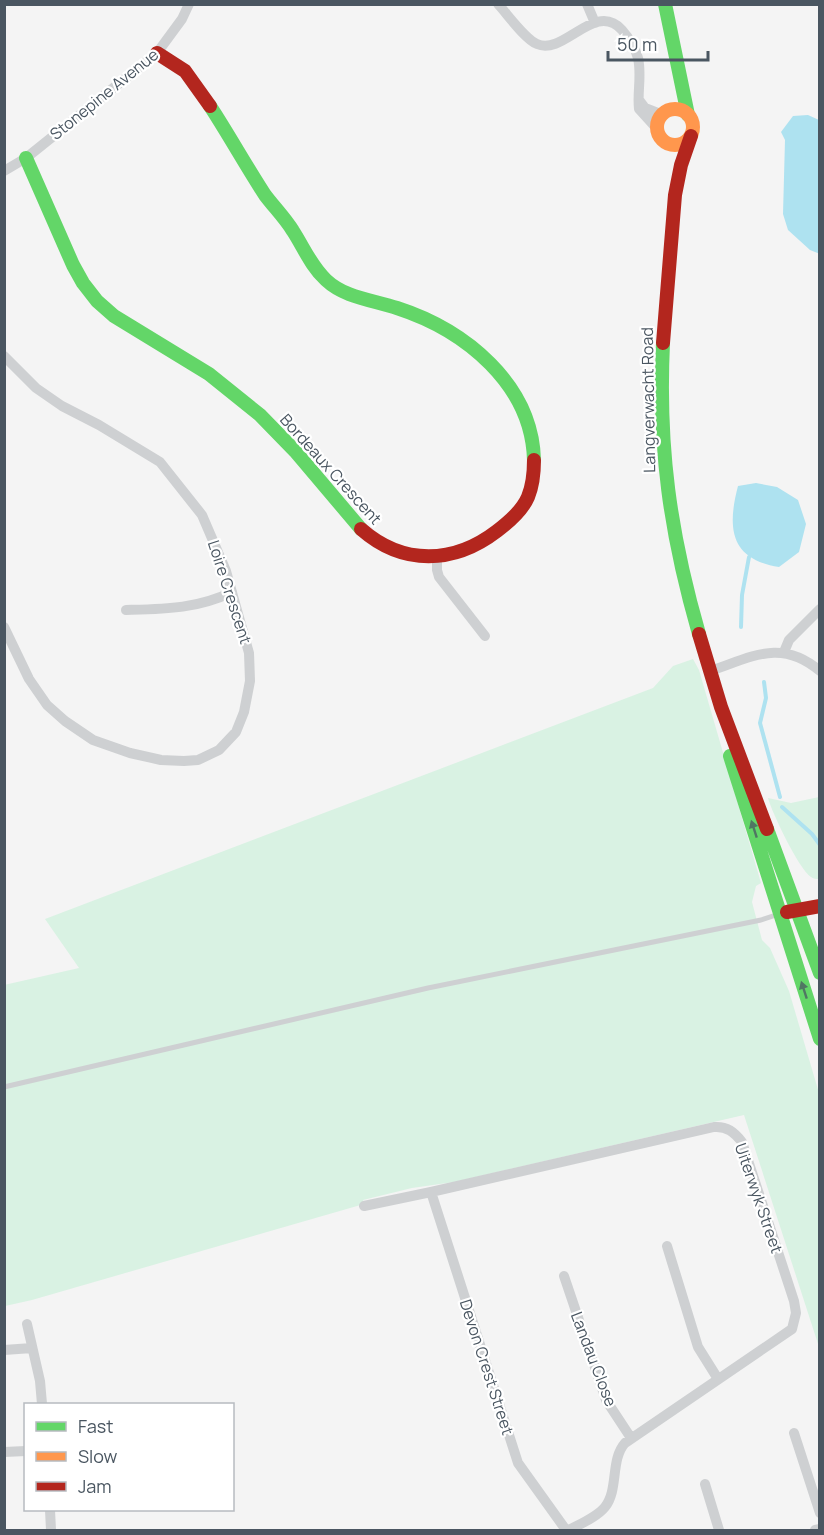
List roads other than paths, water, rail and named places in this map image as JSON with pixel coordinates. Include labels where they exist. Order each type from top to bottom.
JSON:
[{"type":"street","name":"Stonepine Avenue","points":[[4,171],[26,158],[157,53],[189,4]]},
{"type":"street","points":[[498,4],[533,41],[544,46],[557,43],[595,22],[611,22],[619,26],[630,41],[638,60],[641,112],[669,144],[679,145],[691,136],[693,128],[677,70],[665,4]]},
{"type":"street","points":[[587,4],[595,22]]},
{"type":"street","name":"Bordeaux Crescent","points":[[26,158],[69,260],[82,283],[99,303],[111,314],[196,364],[236,394],[299,456],[342,510],[362,531],[377,542],[394,549],[437,557],[471,550],[501,528],[517,513],[530,493],[533,470],[533,438],[524,411],[511,389],[492,365],[451,333],[420,315],[352,296],[332,285],[311,263],[291,228],[266,195],[200,91],[182,68],[157,53]]},
{"type":"street","points":[[661,135],[659,122],[674,94],[677,70]]},
{"type":"street","points":[[639,100],[645,108],[665,113],[678,110],[688,115]]},
{"type":"street","name":"Langverwacht Road","points":[[661,135],[673,160],[676,180]]},
{"type":"street","name":"Langverwacht Road","points":[[691,136],[676,180],[663,323],[662,430],[671,516],[687,593],[725,721],[736,744],[819,974]]},
{"type":"street","name":"Loire Crescent","points":[[4,356],[36,388],[53,400],[160,462],[202,515],[219,553],[249,653],[250,681],[244,712],[236,732],[219,750],[198,760],[160,760],[130,753],[93,740],[47,705],[29,679],[4,627]]},
{"type":"street","points":[[437,557],[437,570],[444,585],[466,609],[485,636]]},
{"type":"street","points":[[126,610],[180,608],[215,601],[232,592]]},
{"type":"street","points":[[784,652],[789,640],[819,609]]},
{"type":"street","points":[[710,671],[759,655],[784,652],[800,657],[819,671]]},
{"type":"street","name":"Langverwacht Road","points":[[725,721],[728,748],[819,1039]]},
{"type":"street","points":[[779,914],[819,906]]},
{"type":"street","name":"Uiterwyk Street","points":[[364,1206],[714,1127],[723,1126],[730,1129],[742,1142],[794,1301],[796,1313],[792,1329],[631,1438],[620,1450],[607,1504],[601,1511],[568,1530]]},
{"type":"street","name":"Devon Crest Street","points":[[431,1192],[518,1463],[568,1530]]},
{"type":"street","points":[[667,1246],[698,1347],[718,1379]]},
{"type":"street","name":"Landau Close","points":[[564,1276],[606,1400],[631,1438]]},
{"type":"street","points":[[27,1324],[40,1380],[42,1403]]},
{"type":"street","points":[[4,1350],[32,1348]]},
{"type":"street","points":[[794,1433],[819,1513]]},
{"type":"street","points":[[4,1452],[24,1451]]},
{"type":"street","points":[[705,1484],[719,1530]]},
{"type":"street","points":[[50,1511],[51,1530]]},
{"type":"lane","points":[[4,1087],[428,988],[750,922],[779,914]]},
{"type":"water","points":[[808,115],[819,120],[820,254],[810,250],[788,230],[783,214],[785,140],[781,132],[793,116]]},
{"type":"water","points":[[756,483],[777,487],[798,500],[806,524],[799,552],[779,567],[750,557],[736,539],[733,515],[738,486]]},
{"type":"waterway","points":[[741,627],[742,595],[749,557]]},
{"type":"waterway","points":[[764,682],[766,698],[760,723],[780,797]]},
{"type":"waterway","points":[[782,807],[812,834],[820,845]]}]
